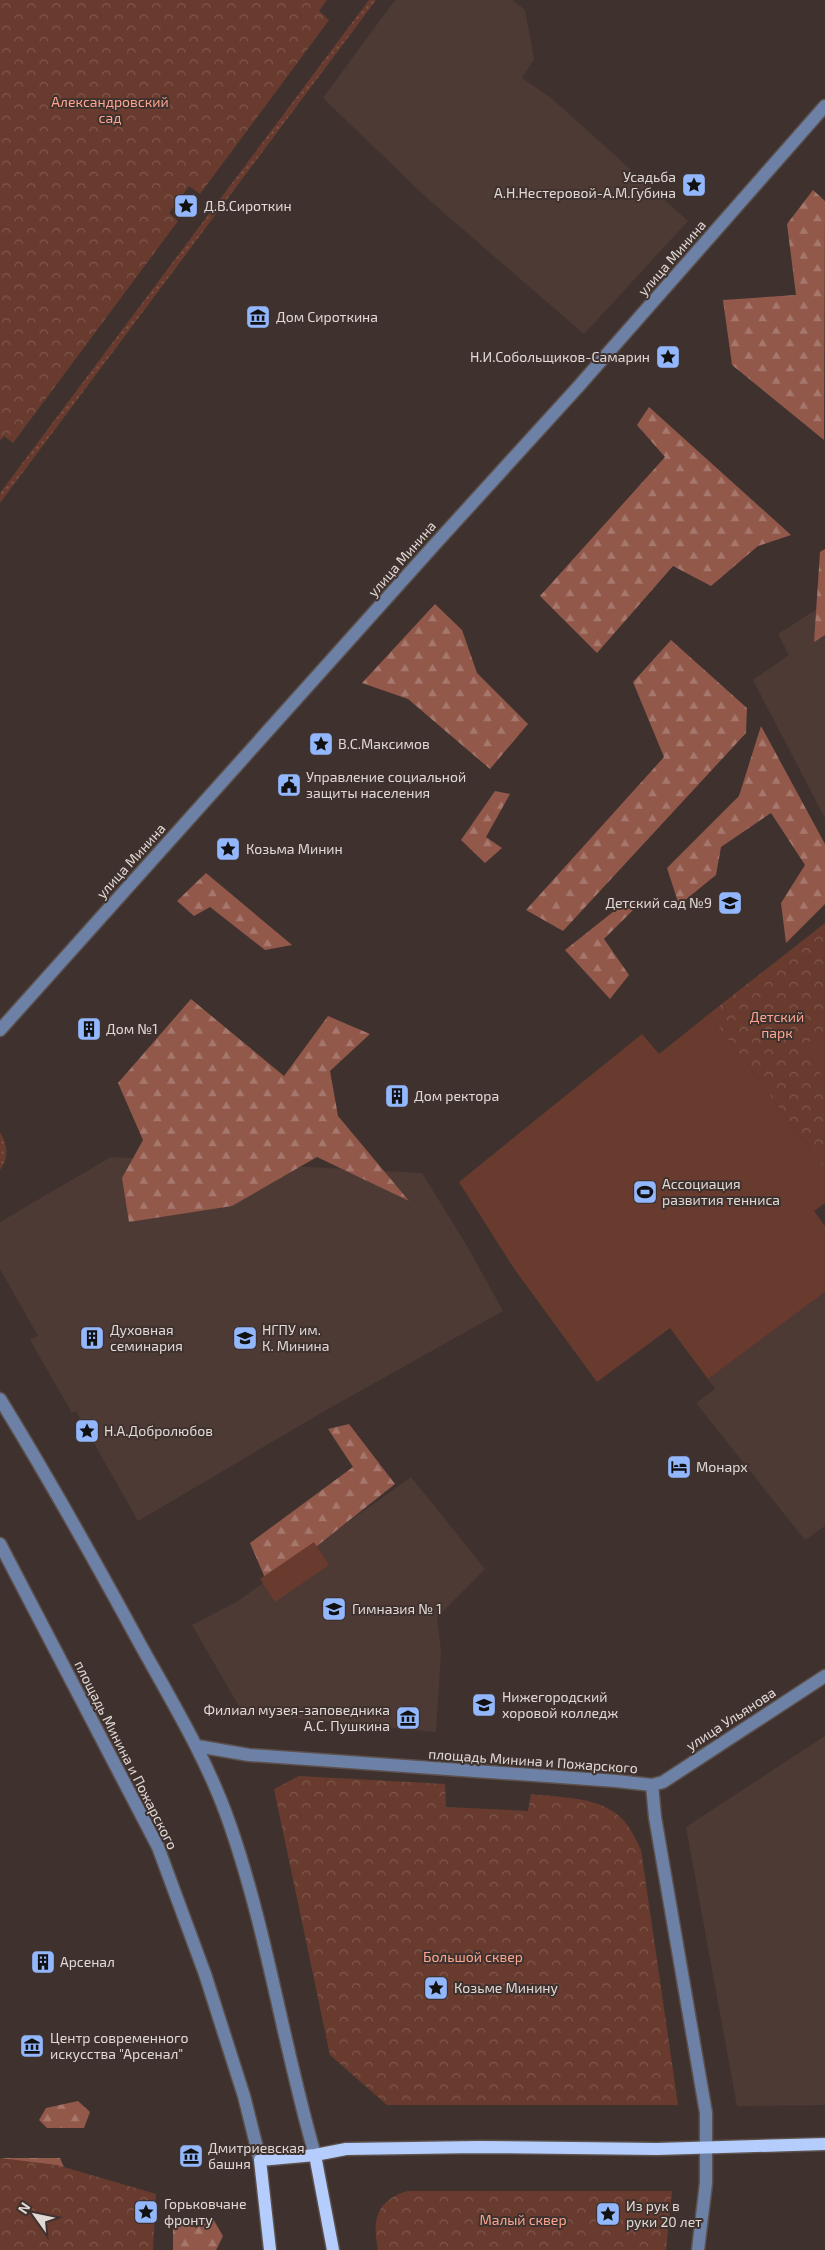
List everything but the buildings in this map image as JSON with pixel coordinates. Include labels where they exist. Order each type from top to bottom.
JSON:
[{"type":"main road","points":[[260,2160],[314,2155],[346,2149],[706,2147],[825,2144]]},
{"type":"main road","points":[[314,2155],[333,2250]]},
{"type":"main road","name":"площадь Минина и Пожарского","points":[[260,2160],[270,2250]]},
{"type":"street","name":"улица Минина","points":[[0,1030],[578,387],[825,106]]},
{"type":"street","points":[[0,1399],[53,1485],[197,1746],[228,1820],[249,1883],[314,2155]]},
{"type":"street","name":"площадь Минина и Пожарского","points":[[0,1544],[158,1847],[205,1974],[244,2096],[260,2160]]},
{"type":"street","name":"улица Ульянова","points":[[652,1785],[663,1782],[825,1676]]},
{"type":"street","name":"площадь Минина и Пожарского","points":[[197,1746],[249,1755],[652,1785],[654,1817],[706,2113],[706,2183],[698,2250]]},
{"type":"shaded area","points":[[395,0],[512,0],[525,10],[534,59],[522,78],[551,98],[688,221],[584,334],[428,199],[323,98]]},
{"type":"shaded area","points":[[825,604],[825,818],[753,680],[789,655],[778,634]]},
{"type":"shaded area","name":"НГПУ им. К. Минина","points":[[111,1157],[422,1173],[467,1246],[503,1311],[328,1409],[138,1521],[76,1411],[72,1413],[30,1340],[38,1336],[0,1269],[0,1222]]},
{"type":"shaded area","points":[[825,1292],[825,1526],[805,1540],[696,1403],[715,1389],[708,1379]]},
{"type":"shaded area","name":"Гимназия № 1","points":[[411,1477],[485,1569],[437,1617],[441,1651],[436,1732],[243,1713],[192,1625],[238,1601]]},
{"type":"shaded area","points":[[825,1736],[825,2105],[737,2106],[686,1827]]},
{"type":"green space","name":"Александровский сад","points":[[0,0],[327,0],[319,11],[329,20],[200,194],[189,186],[169,213],[178,221],[13,443],[4,436],[0,441]]},
{"type":"green space","points":[[369,0],[376,0],[0,503],[0,493]]},
{"type":"green space","points":[[813,190],[825,201],[824,440],[732,365],[723,300],[796,295],[787,224]]},
{"type":"green space","points":[[649,407],[791,535],[758,546],[711,586],[673,566],[597,653],[540,596],[665,457],[637,425]]},
{"type":"green space","points":[[825,549],[825,635],[814,642],[820,552]]},
{"type":"green space","points":[[435,604],[462,630],[477,673],[528,724],[490,769],[408,699],[362,683]]},
{"type":"green space","points":[[671,640],[747,708],[746,733],[563,931],[526,910],[664,757],[633,682]]},
{"type":"green space","points":[[761,726],[825,844],[825,904],[786,943],[781,903],[805,865],[771,813],[721,847],[716,875],[679,905],[667,868],[739,796]]},
{"type":"green space","points":[[495,791],[510,794],[486,837],[502,848],[485,863],[461,840]]},
{"type":"green space","points":[[206,873],[292,945],[265,950],[210,907],[194,916],[177,901]]},
{"type":"green space","points":[[623,904],[639,904],[604,939],[629,975],[610,999],[565,950]]},
{"type":"green space","name":"Детский парк","points":[[825,923],[825,1169],[709,1014]]},
{"type":"green space","points":[[191,999],[284,1076],[328,1016],[370,1034],[330,1071],[338,1116],[409,1201],[317,1157],[232,1206],[129,1222],[122,1178],[143,1140],[118,1083]]},
{"type":"green space","name":"Ассоциация развития тенниса","points":[[709,1014],[825,1169],[825,1203],[814,1211],[825,1226],[825,1292],[708,1379],[670,1328],[597,1382],[515,1270],[459,1182],[642,1034],[659,1054]]},
{"type":"green space","points":[[825,1030],[825,1081],[804,1046]]},
{"type":"green space","points":[[0,1132],[5,1142],[6,1156],[0,1170]]},
{"type":"green space","points":[[349,1424],[395,1484],[268,1585],[250,1543],[353,1467],[328,1429]]},
{"type":"green space","points":[[314,1542],[329,1565],[275,1602],[260,1579]]},
{"type":"green space","name":"Большой сквер","points":[[299,1776],[445,1784],[446,1807],[528,1811],[531,1794],[584,1800],[609,1809],[619,1816],[630,1829],[641,1850],[678,2105],[387,2105],[330,2055],[274,1789]]},
{"type":"green space","points":[[78,2101],[90,2112],[84,2128],[47,2128],[39,2120],[46,2108]]},
{"type":"green space","points":[[0,2158],[60,2158],[66,2172]]},
{"type":"green space","points":[[0,2158],[57,2165],[156,2194],[153,2250],[0,2250]]},
{"type":"green space","name":"Малый сквер","points":[[408,2191],[672,2191],[666,2250],[378,2250],[376,2221],[379,2213],[389,2200]]},
{"type":"green space","points":[[213,2219],[223,2236],[216,2250],[173,2250],[173,2229],[184,2220],[196,2228]]},
{"type":"place","name":"Усадьба А.Н.Нестеровой-А.М.Губина","points":[[694,185]]},
{"type":"place","name":"Д.В.Сироткин","points":[[186,206]]},
{"type":"place","name":"Дом Сироткина","points":[[258,317]]},
{"type":"place","name":"Н.И.Собольщиков-Самарин","points":[[668,357]]},
{"type":"place","name":"В.С.Максимов","points":[[321,744]]},
{"type":"place","name":"Управление социальной защиты населения","points":[[289,785]]},
{"type":"place","name":"Козьма Минин","points":[[228,849]]},
{"type":"place","name":"Детский сад №9","points":[[730,903]]},
{"type":"place","name":"Дом №1","points":[[89,1029]]},
{"type":"place","name":"Дом ректора","points":[[397,1096]]},
{"type":"place","name":"Ассоциация развития тенниса","points":[[645,1192]]},
{"type":"place","name":"Духовная семинария","points":[[92,1338]]},
{"type":"place","name":"НГПУ им. К. Минина","points":[[245,1338]]},
{"type":"place","name":"Н.А.Добролюбов","points":[[87,1431]]},
{"type":"place","name":"Монарх","points":[[679,1467]]},
{"type":"place","name":"Гимназия № 1","points":[[334,1609]]},
{"type":"place","name":"Нижегородский хоровой колледж","points":[[484,1705]]},
{"type":"place","name":"Филиал музея-заповедника А.С. Пушкина","points":[[408,1718]]},
{"type":"place","name":"Арсенал","points":[[43,1962]]},
{"type":"place","name":"Козьме Минину","points":[[436,1988]]},
{"type":"place","name":"Центр современного искусства \"Арсенал\"","points":[[32,2046]]},
{"type":"place","name":"Дмитриевская башня","points":[[191,2156]]},
{"type":"place","name":"Горьковчане фронту","points":[[146,2212]]},
{"type":"place","name":"Из рук в руки 20 лет","points":[[608,2214]]}]
